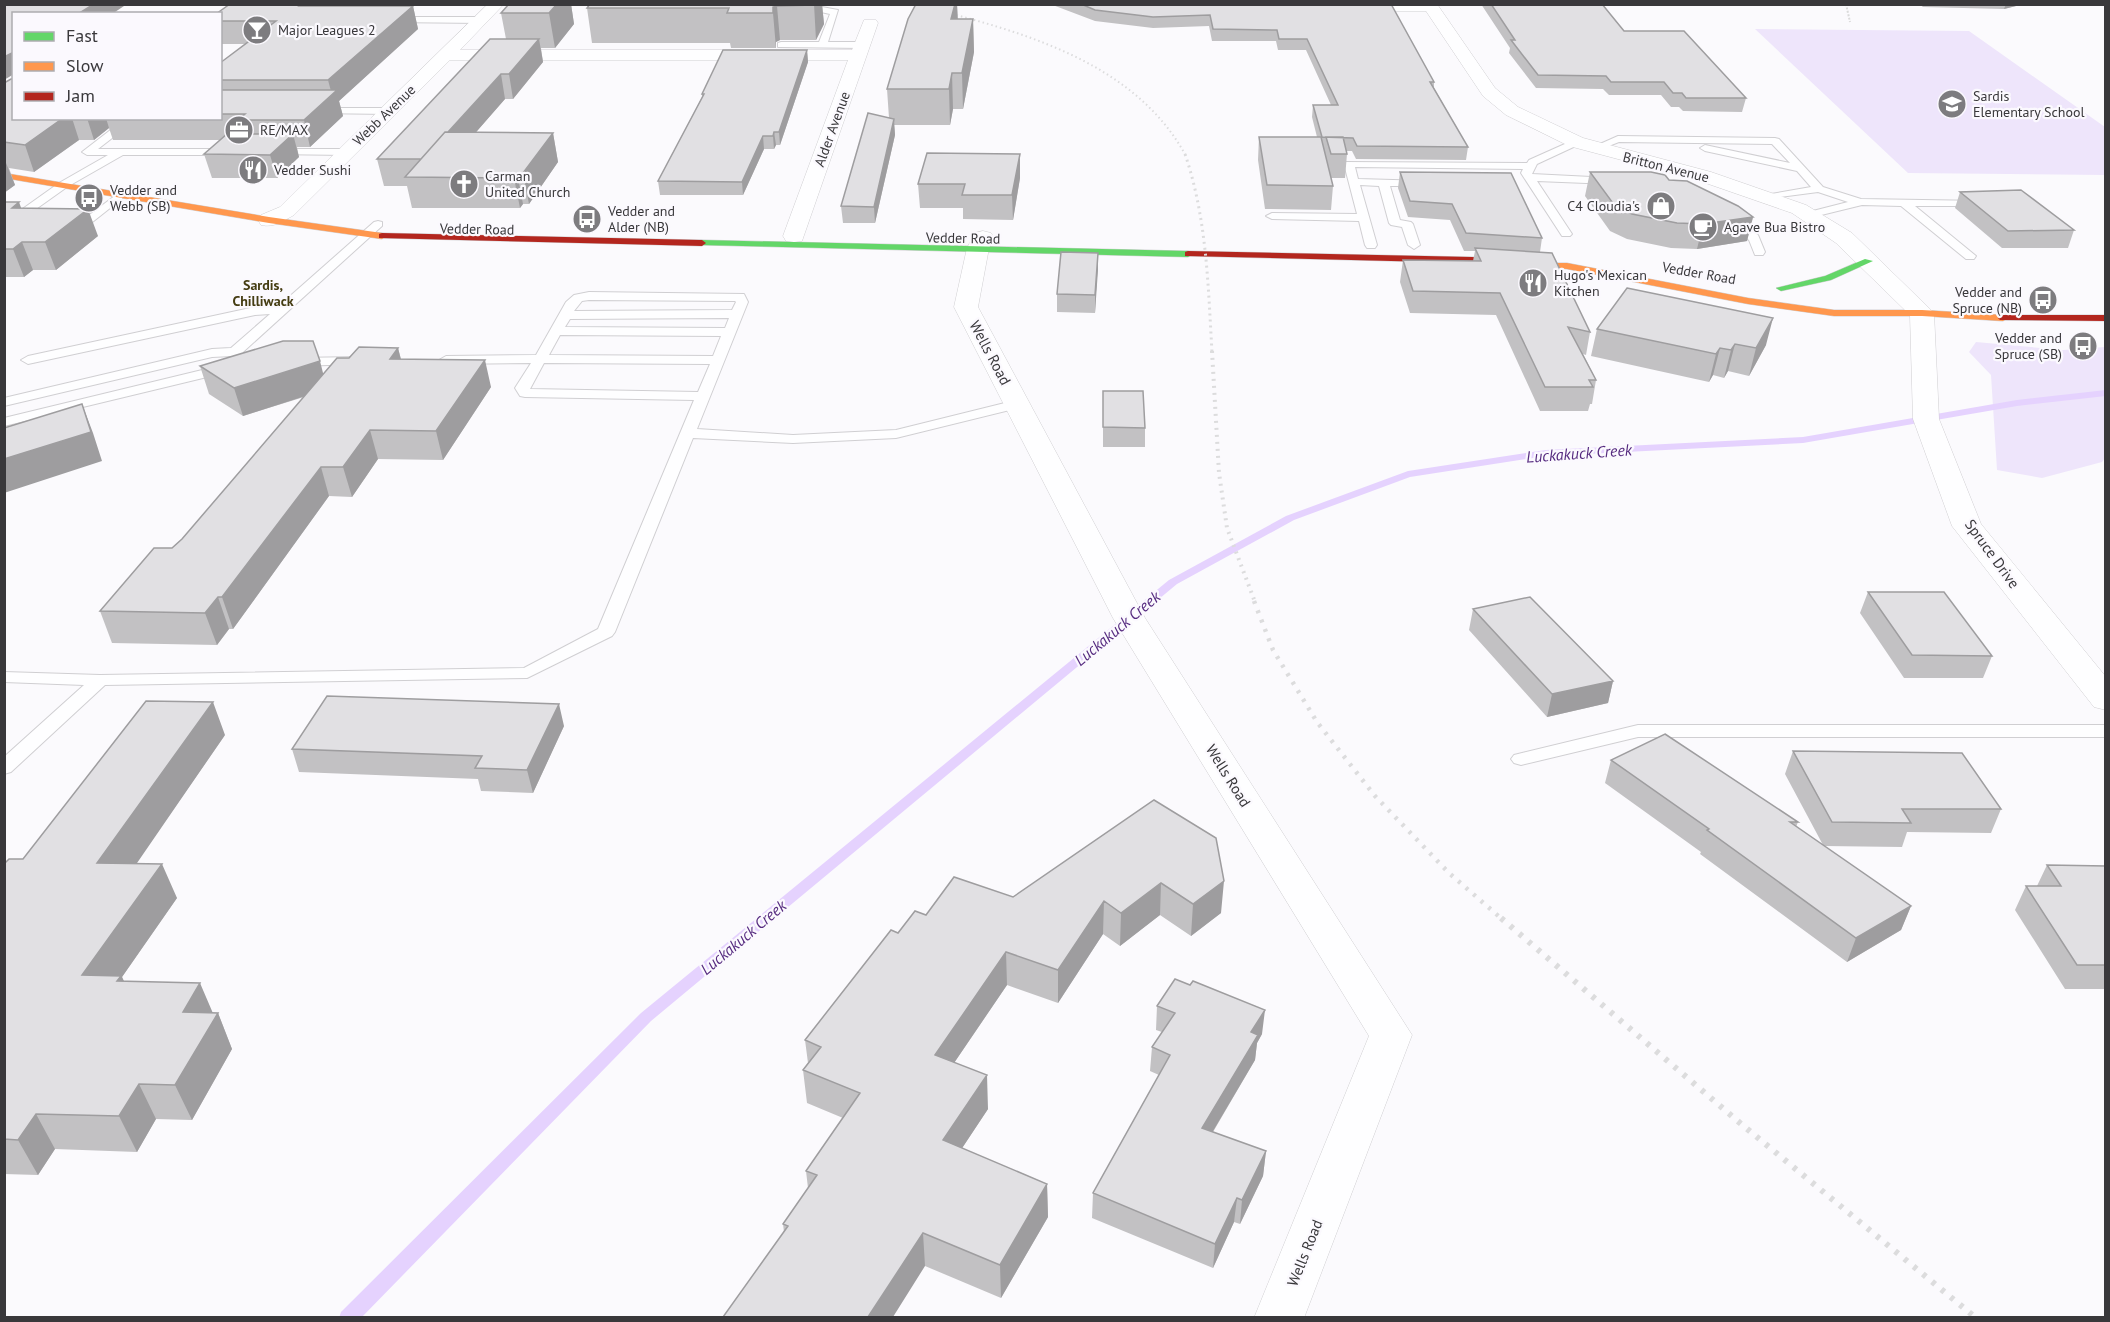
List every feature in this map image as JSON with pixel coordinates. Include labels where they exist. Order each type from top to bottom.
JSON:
[{"type":"main road","points":[[63,169],[109,177]]},
{"type":"main road","name":"Vedder Road","points":[[4,175],[120,195],[278,216],[378,224],[437,228],[794,236],[1472,260],[1567,266],[1749,301],[1834,313],[1922,313],[1996,318],[2106,318]]},
{"type":"main road","name":"Vedder Road","points":[[187,192],[278,216],[364,234],[436,238],[1437,245]]},
{"type":"main road","points":[[1823,293],[1775,287],[1828,278],[1868,261]]},
{"type":"main road","name":"Vedder Road","points":[[1856,299],[1922,313]]},
{"type":"street","name":"Webb Avenue","points":[[278,216],[497,4]]},
{"type":"street","points":[[1331,6],[1429,5]]},
{"type":"street","name":"Britton Avenue","points":[[1429,5],[1489,92],[1512,111],[1576,142],[1704,176],[1769,197],[1809,215],[1844,238],[1922,313]]},
{"type":"street","name":"Alder Avenue","points":[[794,236],[870,23]]},
{"type":"street","points":[[446,55],[861,50]]},
{"type":"street","name":"Wells Road","points":[[981,243],[966,307],[1129,618],[1391,1035],[1279,1317]]},
{"type":"street","name":"Spruce Drive","points":[[1922,313],[1926,419],[1967,526],[2106,700]]},
{"type":"lane","points":[[788,4],[834,12],[822,45]]},
{"type":"lane","points":[[386,20],[480,20]]},
{"type":"lane","points":[[781,45],[822,45],[861,50]]},
{"type":"lane","points":[[304,111],[388,111]]},
{"type":"lane","points":[[130,120],[87,152],[244,152]]},
{"type":"lane","points":[[1596,148],[1618,139],[1775,141],[1819,189]]},
{"type":"lane","points":[[1665,140],[1801,169]]},
{"type":"lane","points":[[1528,177],[1576,142]]},
{"type":"lane","points":[[9,223],[63,185],[121,152]]},
{"type":"lane","points":[[267,152],[346,152]]},
{"type":"lane","points":[[1371,244],[1348,160],[1625,184]]},
{"type":"lane","points":[[1528,177],[1566,234]]},
{"type":"lane","points":[[1354,182],[1441,183]]},
{"type":"lane","points":[[1384,183],[1395,223],[1407,224],[1414,245]]},
{"type":"lane","points":[[1769,197],[1819,189],[1862,202]]},
{"type":"lane","points":[[70,233],[120,195]]},
{"type":"lane","points":[[1809,215],[1862,202],[1988,203]]},
{"type":"lane","points":[[1904,203],[1970,256]]},
{"type":"lane","points":[[1722,215],[1754,238],[1759,252]]},
{"type":"lane","points":[[1272,216],[1363,218]]},
{"type":"lane","points":[[235,351],[364,234],[378,224]]},
{"type":"lane","points":[[4,677],[100,680],[527,673],[606,632],[742,302],[741,297],[731,295],[589,296],[578,298],[565,315],[522,388],[525,393],[703,396]]},
{"type":"lane","points":[[28,360],[255,311],[281,309]]},
{"type":"lane","points":[[555,331],[729,332]]},
{"type":"lane","points":[[4,402],[212,353],[235,351],[256,362],[4,422]]},
{"type":"lane","points":[[435,360],[540,358],[718,360]]},
{"type":"lane","points":[[285,362],[377,361]]},
{"type":"lane","points":[[688,433],[793,439],[896,434],[1017,404]]},
{"type":"lane","points":[[4,768],[100,680]]},
{"type":"lane","points":[[1521,759],[1638,731],[2106,731]]},
{"type":"path","points":[[1846,4],[1850,22]]},
{"type":"shaded area","name":"Sardis Elementary School","points":[[1755,29],[1969,31],[2105,127],[2105,175],[1908,173]]},
{"type":"shaded area","points":[[1976,342],[2063,350],[2105,347],[2105,458],[2102,462],[2042,478],[1997,470],[1991,375],[1969,352]]},
{"type":"building","points":[[4,4],[94,4],[81,12],[12,12],[12,53],[4,57]]},
{"type":"building","points":[[230,4],[413,6],[328,80],[222,80],[222,62],[276,21],[222,21],[222,12],[219,12]]},
{"type":"building","points":[[509,4],[557,4],[549,13],[501,13]]},
{"type":"building","points":[[590,4],[814,5],[777,6],[773,7],[773,13],[727,13],[729,8],[587,8]]},
{"type":"building","points":[[916,4],[955,4],[951,19],[973,19],[962,73],[952,73],[949,89],[887,89],[908,19]]},
{"type":"building","points":[[1081,4],[1391,4],[1434,82],[1430,82],[1468,147],[1357,146],[1353,138],[1322,137],[1313,105],[1338,105],[1307,39],[1279,39],[1277,30],[1213,29],[1210,15],[1153,17],[1095,10]]},
{"type":"building","points":[[1491,4],[1602,4],[1624,31],[1684,31],[1746,98],[1686,98],[1682,93],[1673,93],[1664,82],[1611,82],[1606,76],[1538,75],[1511,40],[1515,40]]},
{"type":"building","points":[[490,39],[539,39],[509,74],[501,74],[421,159],[377,159]]},
{"type":"building","points":[[723,50],[807,50],[779,132],[774,132],[773,136],[763,136],[742,182],[658,181],[704,94],[702,94]]},
{"type":"building","points":[[12,79],[12,120],[60,120],[25,145],[4,142],[4,83]]},
{"type":"building","points":[[222,90],[337,90],[304,120],[238,120],[245,114],[222,114]]},
{"type":"building","points":[[868,113],[894,119],[874,207],[841,206]]},
{"type":"building","points":[[445,132],[553,133],[523,173],[517,173],[514,178],[405,177]]},
{"type":"building","points":[[227,134],[293,134],[270,155],[204,154]]},
{"type":"building","points":[[1259,137],[1321,137],[1333,186],[1267,185]]},
{"type":"building","points":[[1326,137],[1343,137],[1347,154],[1331,154]]},
{"type":"building","points":[[927,153],[1020,154],[1012,195],[962,195],[965,184],[918,184]]},
{"type":"building","points":[[1400,172],[1511,173],[1542,238],[1466,233],[1452,204],[1410,201]]},
{"type":"building","points":[[1590,172],[1651,172],[1665,175],[1669,180],[1687,181],[1738,206],[1753,217],[1703,224],[1677,223],[1632,214],[1615,206]]},
{"type":"building","points":[[2021,190],[2074,230],[2008,231],[1960,192]]},
{"type":"building","points":[[4,202],[19,202],[12,208],[88,209],[45,242],[22,242],[13,249],[4,249]]},
{"type":"building","points":[[1475,248],[1552,253],[1590,332],[1568,327],[1596,380],[1589,380],[1593,387],[1545,387],[1500,293],[1413,291],[1403,260],[1481,261]]},
{"type":"building","points":[[1061,252],[1098,253],[1095,295],[1057,294]]},
{"type":"building","points":[[1627,288],[1773,318],[1756,348],[1735,344],[1731,350],[1720,348],[1716,354],[1597,329]]},
{"type":"building","points":[[283,341],[313,341],[320,361],[234,388],[200,366]]},
{"type":"building","points":[[359,347],[398,348],[390,359],[485,360],[436,431],[370,430],[343,467],[321,467],[222,597],[218,597],[205,613],[100,611],[154,548],[172,548],[182,539],[337,358],[349,358]]},
{"type":"building","points":[[1103,391],[1143,391],[1145,428],[1103,427]]},
{"type":"building","points":[[82,404],[91,432],[4,459],[4,428]]},
{"type":"building","points":[[1868,592],[1944,592],[1992,656],[1912,655]]},
{"type":"building","points":[[1530,597],[1613,681],[1552,694],[1473,609]]},
{"type":"building","points":[[327,696],[559,704],[527,770],[475,768],[482,756],[292,749]]},
{"type":"building","points":[[146,701],[213,702],[97,863],[162,864],[82,975],[121,976],[117,981],[200,983],[183,1012],[218,1013],[175,1085],[139,1084],[119,1116],[36,1114],[18,1140],[4,1139],[4,864],[9,859],[23,859]]},
{"type":"building","points":[[1665,734],[1798,822],[1790,822],[1911,906],[1856,938],[1611,760]]},
{"type":"building","points":[[1793,751],[1962,753],[2001,809],[1902,809],[1911,823],[1832,822]]},
{"type":"building","points":[[1154,800],[1216,838],[1224,881],[1193,904],[1161,883],[1121,913],[1104,901],[1058,970],[1006,952],[935,1055],[987,1075],[943,1140],[1047,1184],[1000,1265],[923,1233],[868,1317],[723,1317],[788,1226],[783,1224],[817,1175],[806,1171],[860,1093],[803,1070],[821,1047],[805,1040],[891,930],[898,933],[915,911],[926,915],[954,877],[1013,897]]},
{"type":"building","points":[[2047,865],[2106,866],[2106,965],[2077,965],[2026,886],[2061,886]]},
{"type":"building","points":[[1175,979],[1190,985],[1193,981],[1265,1010],[1251,1032],[1258,1035],[1202,1128],[1266,1151],[1242,1200],[1237,1198],[1215,1244],[1093,1193],[1170,1055],[1152,1047],[1175,1013],[1157,1006]]},
{"type":"waterway","name":"Luckakuck Creek","points":[[348,1318],[646,1017],[1173,582],[1290,518],[1408,474],[1546,453],[1803,440],[2017,403],[2106,393]]},
{"type":"railway","points":[[913,4],[1029,37],[1102,71],[1135,94],[1163,122],[1185,155]]},
{"type":"railway","points":[[1185,155],[1202,228],[1208,277],[1212,352]]},
{"type":"railway","points":[[1212,351],[1219,473],[1227,528],[1255,602]]},
{"type":"railway","points":[[1254,601],[1273,650],[1317,722],[1375,796],[1449,873],[1503,920]]},
{"type":"railway","points":[[1501,918],[1740,1123],[1976,1318]]},
{"type":"traffic: fast","points":[[702,243],[1188,254]]},
{"type":"traffic: fast","points":[[1781,288],[1828,278],[1868,261]]},
{"type":"traffic: slow","points":[[4,175],[269,220],[382,236]]},
{"type":"traffic: slow","points":[[1547,265],[1567,266],[1748,301],[1834,313],[1922,313],[2003,318]]},
{"type":"traffic: jam","points":[[382,236],[702,243]]},
{"type":"traffic: jam","points":[[1188,254],[1472,260],[1547,265]]},
{"type":"traffic: jam","points":[[2003,318],[2106,318]]},
{"type":"place","name":"Major Leagues 2","points":[[257,30]]},
{"type":"place","name":"Sardis Elementary School","points":[[1952,104]]},
{"type":"place","name":"RE/MAX","points":[[239,130]]},
{"type":"place","name":"Vedder Sushi","points":[[253,170]]},
{"type":"place","name":"Carman United Church","points":[[464,184]]},
{"type":"place","name":"Vedder and Webb (SB)","points":[[89,198]]},
{"type":"place","name":"C4 Cloudia's","points":[[1661,206]]},
{"type":"place","name":"Vedder and Alder (NB)","points":[[587,219]]},
{"type":"place","name":"Agave Bua Bistro","points":[[1703,227]]},
{"type":"place","name":"Hugo's Mexican Kitchen","points":[[1533,283]]},
{"type":"place","name":"Vedder and Spruce (NB)","points":[[2043,300]]},
{"type":"place","name":"Vedder and Spruce (SB)","points":[[2083,346]]},
{"type":"district","name":"Sardis, Chilliwack","points":[[263,294]]}]
